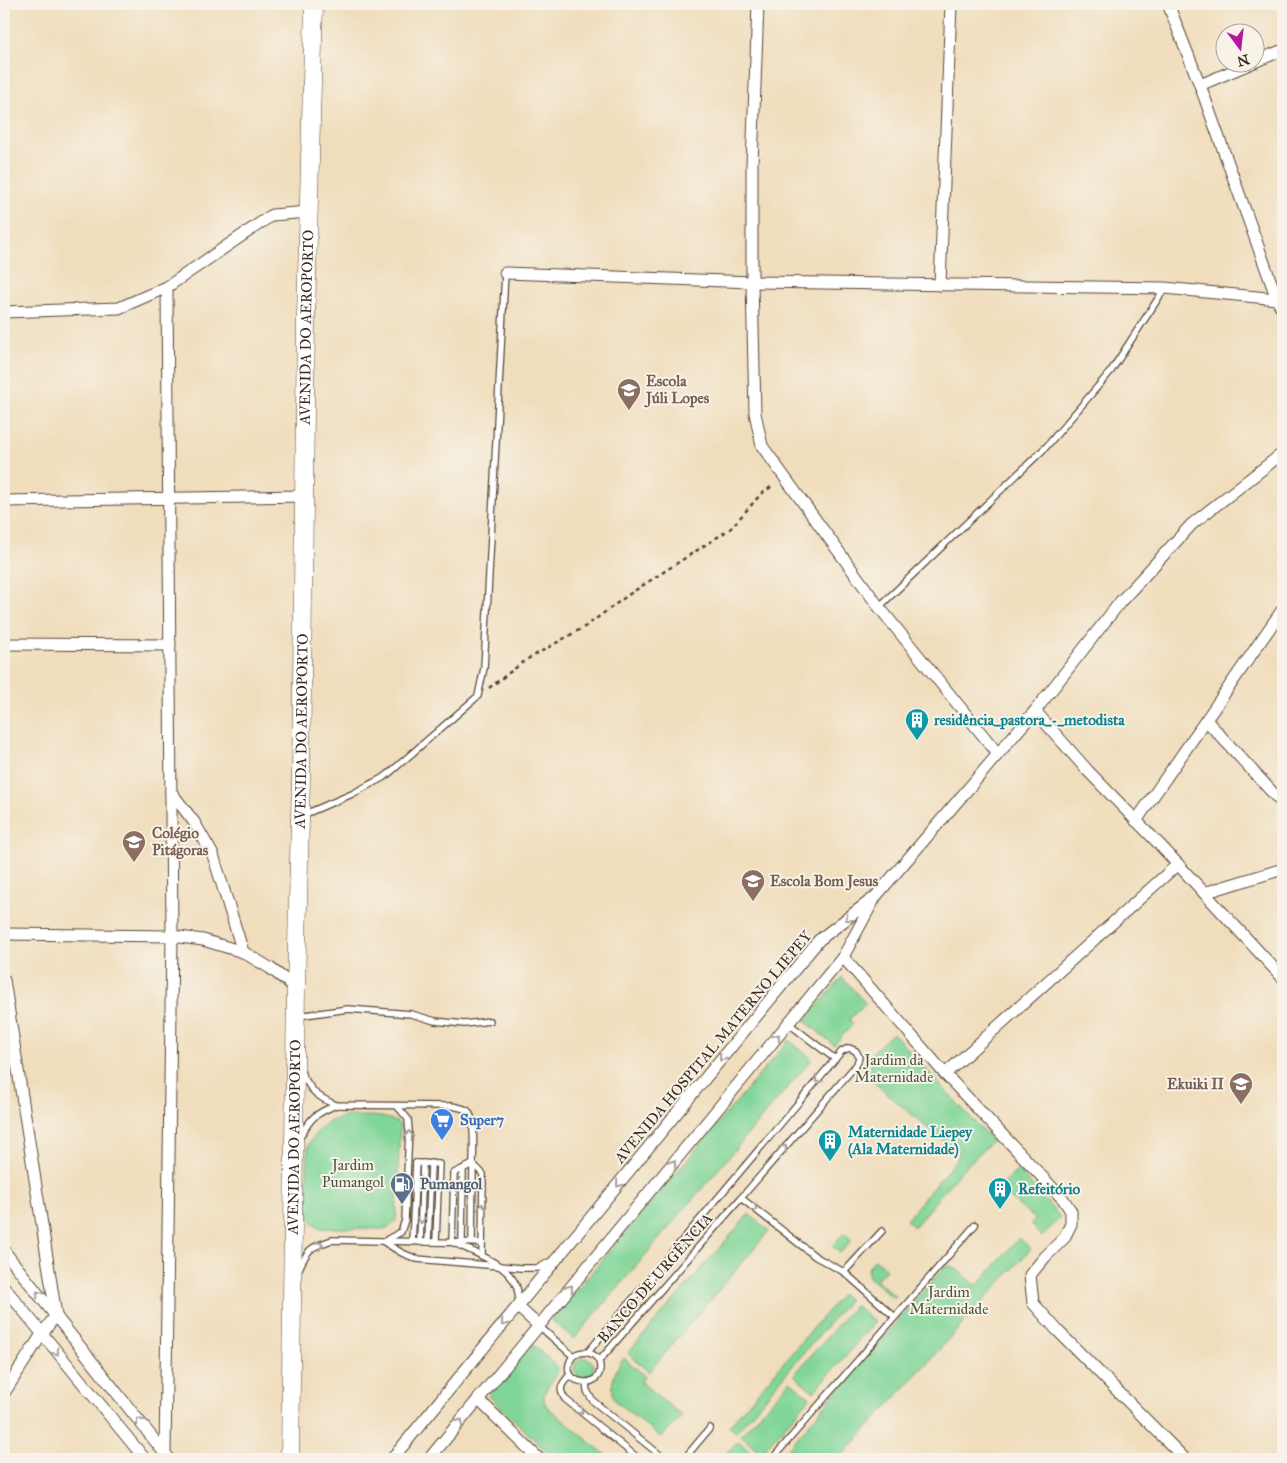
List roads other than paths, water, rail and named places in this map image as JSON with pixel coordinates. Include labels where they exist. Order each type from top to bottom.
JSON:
[{"type":"main road","name":"AVENIDA DO AEROPORTO","points":[[290,1459],[308,212],[314,4]]},
{"type":"street","points":[[758,4],[752,165],[752,282],[755,413],[762,446],[880,607],[998,754]]},
{"type":"street","points":[[940,285],[951,4]]},
{"type":"street","points":[[1168,4],[1200,85],[1283,311]]},
{"type":"street","points":[[1264,58],[1283,50]]},
{"type":"street","points":[[1200,85],[1231,72]]},
{"type":"street","points":[[4,312],[119,308],[167,286],[272,215],[308,212]]},
{"type":"street","points":[[505,274],[752,282],[1165,288],[1277,298]]},
{"type":"street","points":[[165,1457],[172,936],[167,286]]},
{"type":"street","points":[[429,1459],[843,957],[876,896],[1035,711],[1121,601],[1192,524],[1283,454]]},
{"type":"street","points":[[4,501],[304,496]]},
{"type":"street","points":[[1136,821],[1281,617]]},
{"type":"street","points":[[4,644],[170,645]]},
{"type":"street","points":[[1035,711],[1088,771],[1178,864],[1283,978]]},
{"type":"street","points":[[1206,720],[1283,804]]},
{"type":"street","points":[[171,792],[194,822],[213,855],[243,952]]},
{"type":"street","points":[[945,1074],[1178,864]]},
{"type":"street","points":[[1204,893],[1283,869]]},
{"type":"street","name":"AVENIDA HOSPITAL MATERNO LIEPEY","points":[[392,1459],[820,940],[876,896]]},
{"type":"street","points":[[4,934],[172,936],[203,940],[243,952],[270,968],[296,988]]},
{"type":"street","points":[[843,957],[945,1074],[1063,1199],[1071,1211],[1071,1224],[1064,1238],[1044,1257],[1030,1275],[1033,1303],[1056,1330],[1185,1459]]},
{"type":"street","points":[[4,980],[56,1315],[4,1393]]},
{"type":"street","points":[[4,1250],[165,1457]]},
{"type":"street","points":[[4,1286],[145,1459]]},
{"type":"street","points":[[518,1307],[539,1326]]},
{"type":"street","points":[[478,1400],[539,1459]]},
{"type":"lane","points":[[300,816],[352,794],[386,776],[478,696],[484,668],[505,274]]},
{"type":"lane","points":[[880,607],[1046,447],[1111,371],[1165,288]]},
{"type":"lane","points":[[296,1016],[348,1009],[411,1014],[435,1021],[464,1024],[490,1021]]},
{"type":"lane","points":[[588,1352],[835,1059],[788,1023]]},
{"type":"lane","name":"BANCO DE URGÊNCIA","points":[[586,1383],[591,1382],[598,1375],[599,1362],[857,1064],[859,1057],[856,1051],[849,1048],[842,1051],[835,1059]]},
{"type":"lane","points":[[296,1062],[309,1087],[321,1098],[336,1105],[452,1106],[469,1112],[473,1119],[472,1242]]},
{"type":"lane","points":[[295,1145],[308,1122],[320,1112],[336,1105]]},
{"type":"lane","points":[[384,1241],[401,1232],[405,1220],[409,1131],[408,1119],[397,1106]]},
{"type":"lane","points":[[408,1150],[416,1163],[412,1242]]},
{"type":"lane","points":[[416,1163],[439,1164],[436,1242]]},
{"type":"lane","points":[[420,1242],[423,1163]]},
{"type":"lane","points":[[428,1242],[431,1163]]},
{"type":"lane","points":[[452,1242],[454,1173],[473,1164]]},
{"type":"lane","points":[[473,1164],[483,1174],[482,1256]]},
{"type":"lane","points":[[462,1242],[463,1169]]},
{"type":"lane","points":[[741,1198],[816,1258],[844,1272],[895,1317]]},
{"type":"lane","points":[[772,1459],[975,1225]]},
{"type":"lane","points":[[844,1272],[882,1231]]},
{"type":"lane","points":[[293,1283],[305,1254],[316,1246],[332,1240],[482,1243]]},
{"type":"lane","points":[[384,1241],[417,1260],[538,1268],[558,1258]]},
{"type":"lane","points":[[452,1242],[500,1266],[512,1278],[518,1291],[518,1307]]},
{"type":"lane","points":[[539,1326],[573,1356]]},
{"type":"lane","points":[[599,1362],[596,1357],[588,1352],[582,1352],[573,1356],[569,1365],[570,1374],[576,1381],[586,1383],[587,1391],[593,1401],[665,1459]]},
{"type":"lane","points":[[570,1374],[561,1386],[561,1392],[565,1398],[639,1459]]},
{"type":"lane","points":[[684,1459],[710,1428]]},
{"type":"place","name":"Escola Júli Lopes","points":[[629,411]]},
{"type":"place","name":"residência_pastora_-_metodista","points":[[917,741]]},
{"type":"place","name":"Colégio Pitágoras","points":[[134,863]]},
{"type":"place","name":"Escola Bom Jesus","points":[[753,902]]},
{"type":"place","name":"Ekuiki II","points":[[1241,1105]]},
{"type":"place","name":"Super7","points":[[442,1141]]},
{"type":"place","name":"Maternidade Liepey (Ala Maternidade)","points":[[830,1162]]},
{"type":"place","name":"Pumangol","points":[[402,1205]]},
{"type":"place","name":"Refeitório","points":[[1000,1210]]},
{"type":"park label","name":"Jardim da Maternidade","points":[[894,1068]]},
{"type":"park label","name":"Jardim Pumangol","points":[[353,1174]]},
{"type":"park label","name":"Jardim Maternidade","points":[[949,1300]]}]
